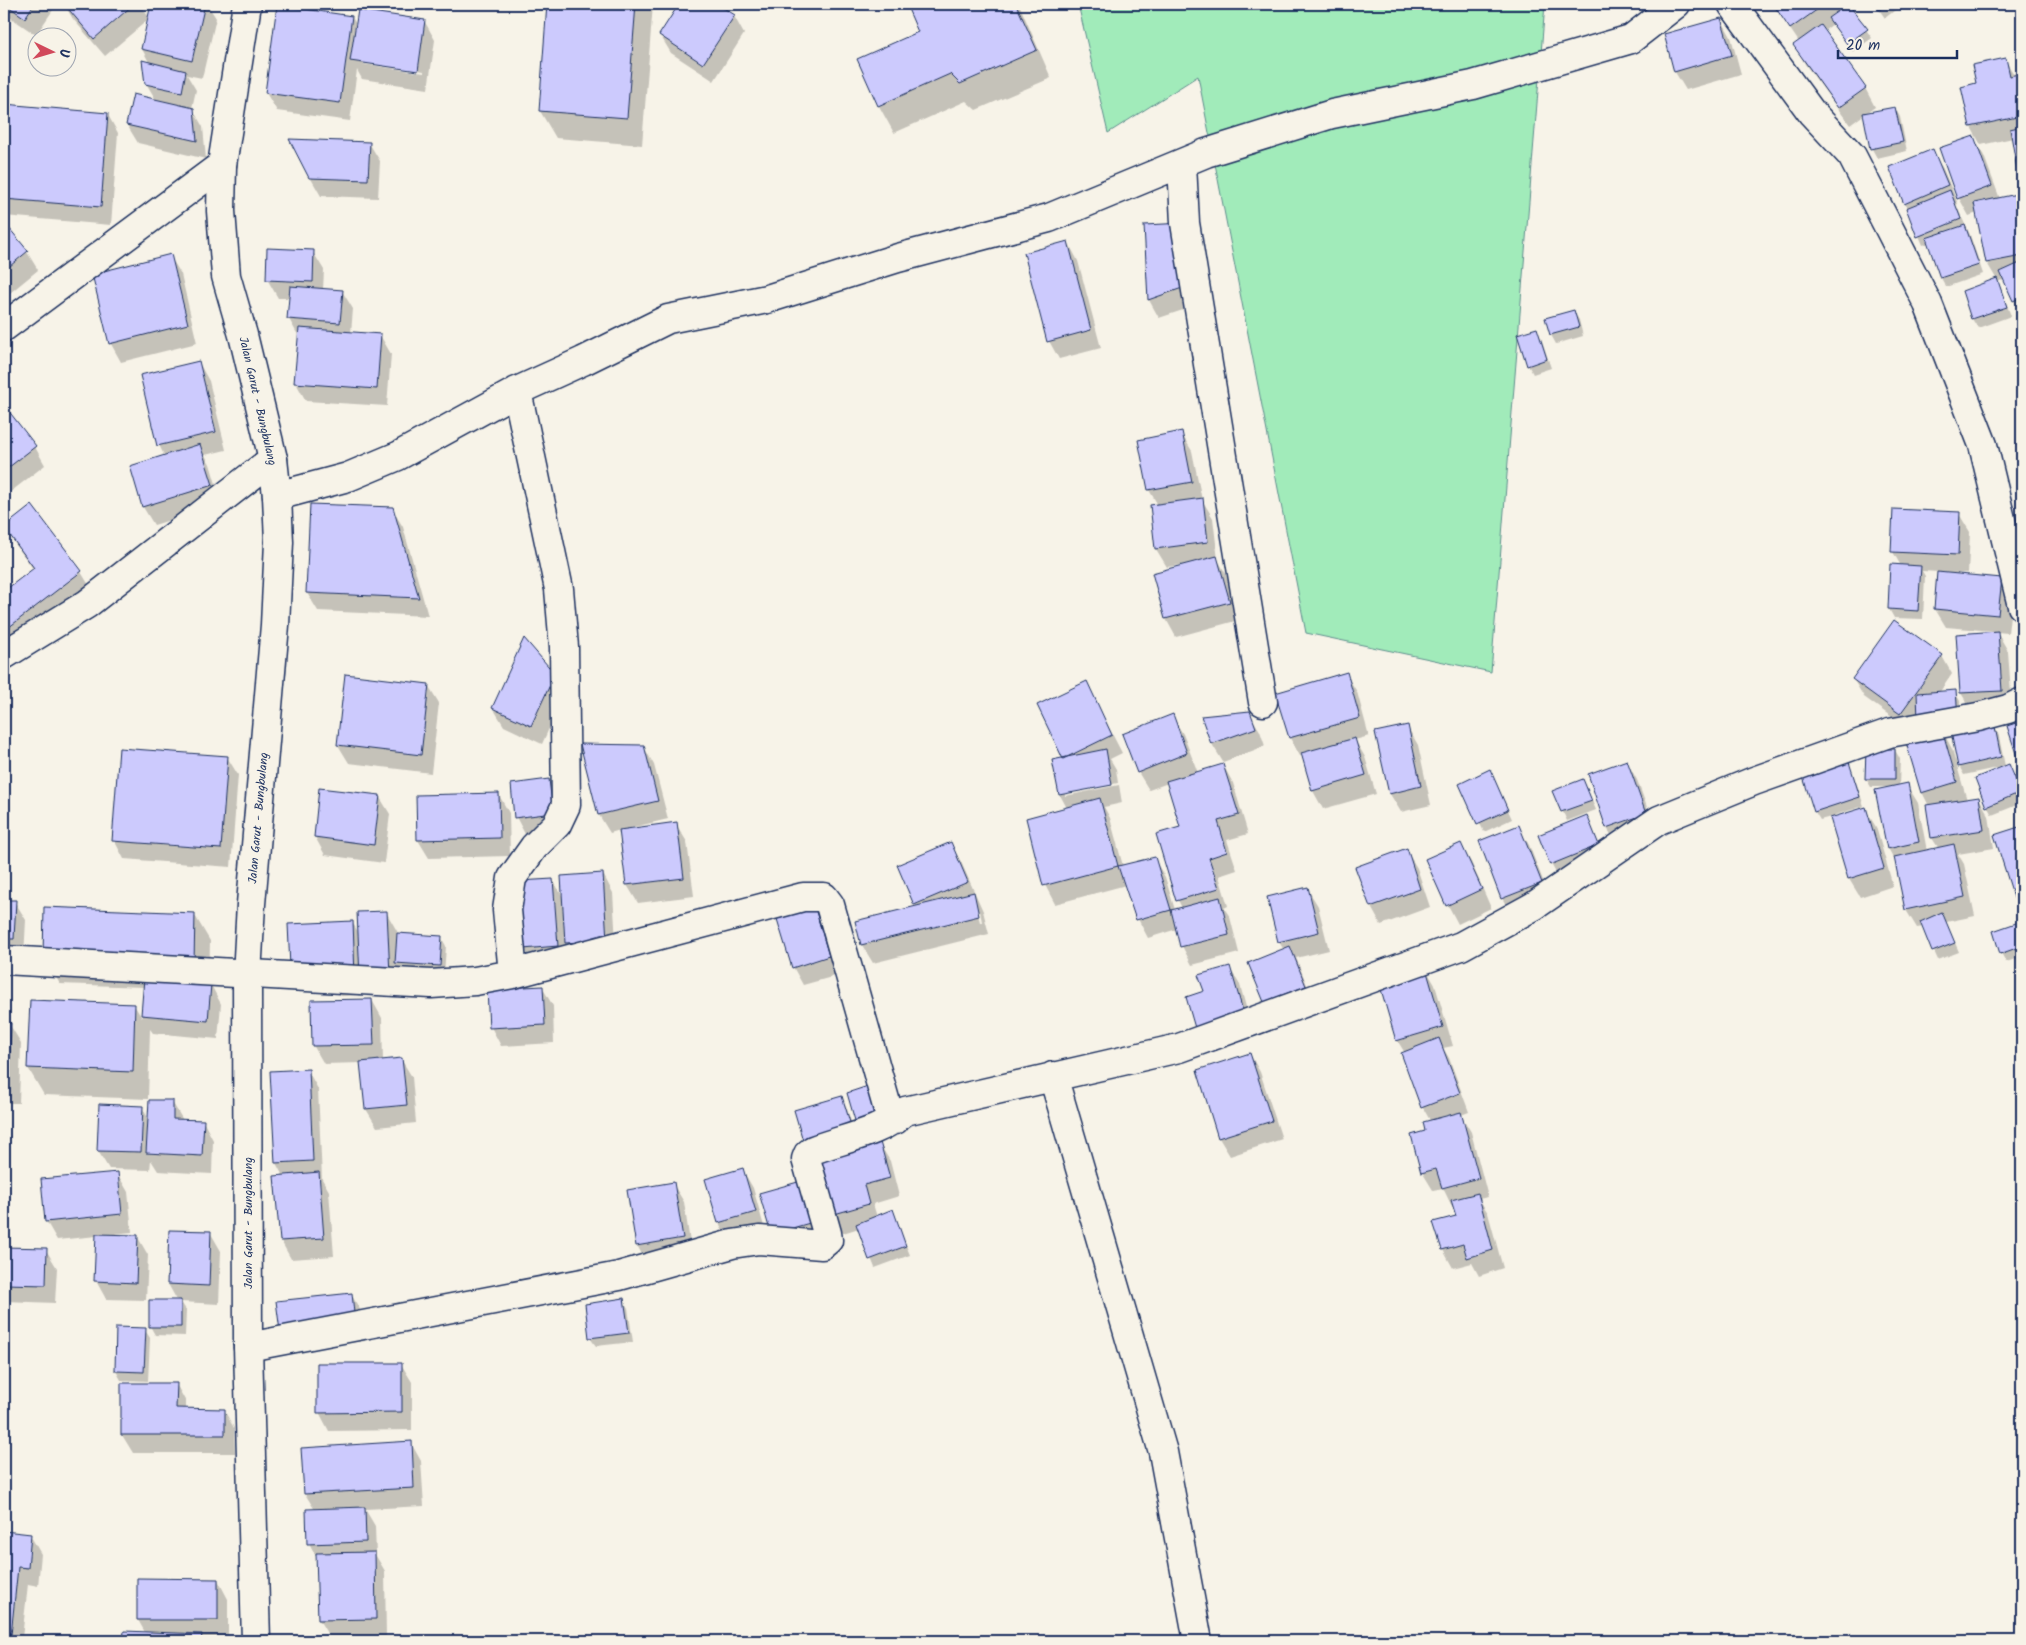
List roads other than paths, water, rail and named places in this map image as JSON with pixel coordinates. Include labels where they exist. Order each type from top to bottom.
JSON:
[{"type":"street","name":"Jalan Garut - Bungbulang","points":[[248,4],[222,165],[221,211],[226,276],[243,335],[273,459],[279,542],[275,625],[251,904],[247,975],[248,1346],[256,1641]]},
{"type":"street","points":[[277,496],[348,477],[398,456],[517,391],[668,319],[767,298],[898,258],[1049,218],[1206,153],[1332,114],[1473,85],[1632,39],[1676,4]]},
{"type":"street","points":[[1732,4],[1812,113],[1852,156],[1928,304],[1983,444],[2022,606]]},
{"type":"street","points":[[1182,164],[1186,223],[1263,702]]},
{"type":"street","points":[[4,327],[222,165]]},
{"type":"street","points":[[513,974],[507,910],[512,878],[534,847],[558,824],[566,805],[563,620],[559,589],[517,391]]},
{"type":"street","points":[[4,655],[87,604],[273,459]]},
{"type":"street","points":[[248,1346],[619,1276],[688,1255],[740,1242],[758,1240],[822,1246],[828,1240],[827,1234],[807,1165],[808,1154],[822,1146],[874,1131],[895,1120],[905,1112],[1179,1048],[1461,946],[1534,906],[1659,820],[1754,781],[1889,733],[1978,717],[2008,709],[2022,702]]},
{"type":"street","points":[[4,960],[431,984],[475,981],[513,974],[803,897],[824,897],[830,905],[888,1110],[895,1120]]},
{"type":"street","points":[[1053,1076],[1163,1452],[1198,1641]]}]
